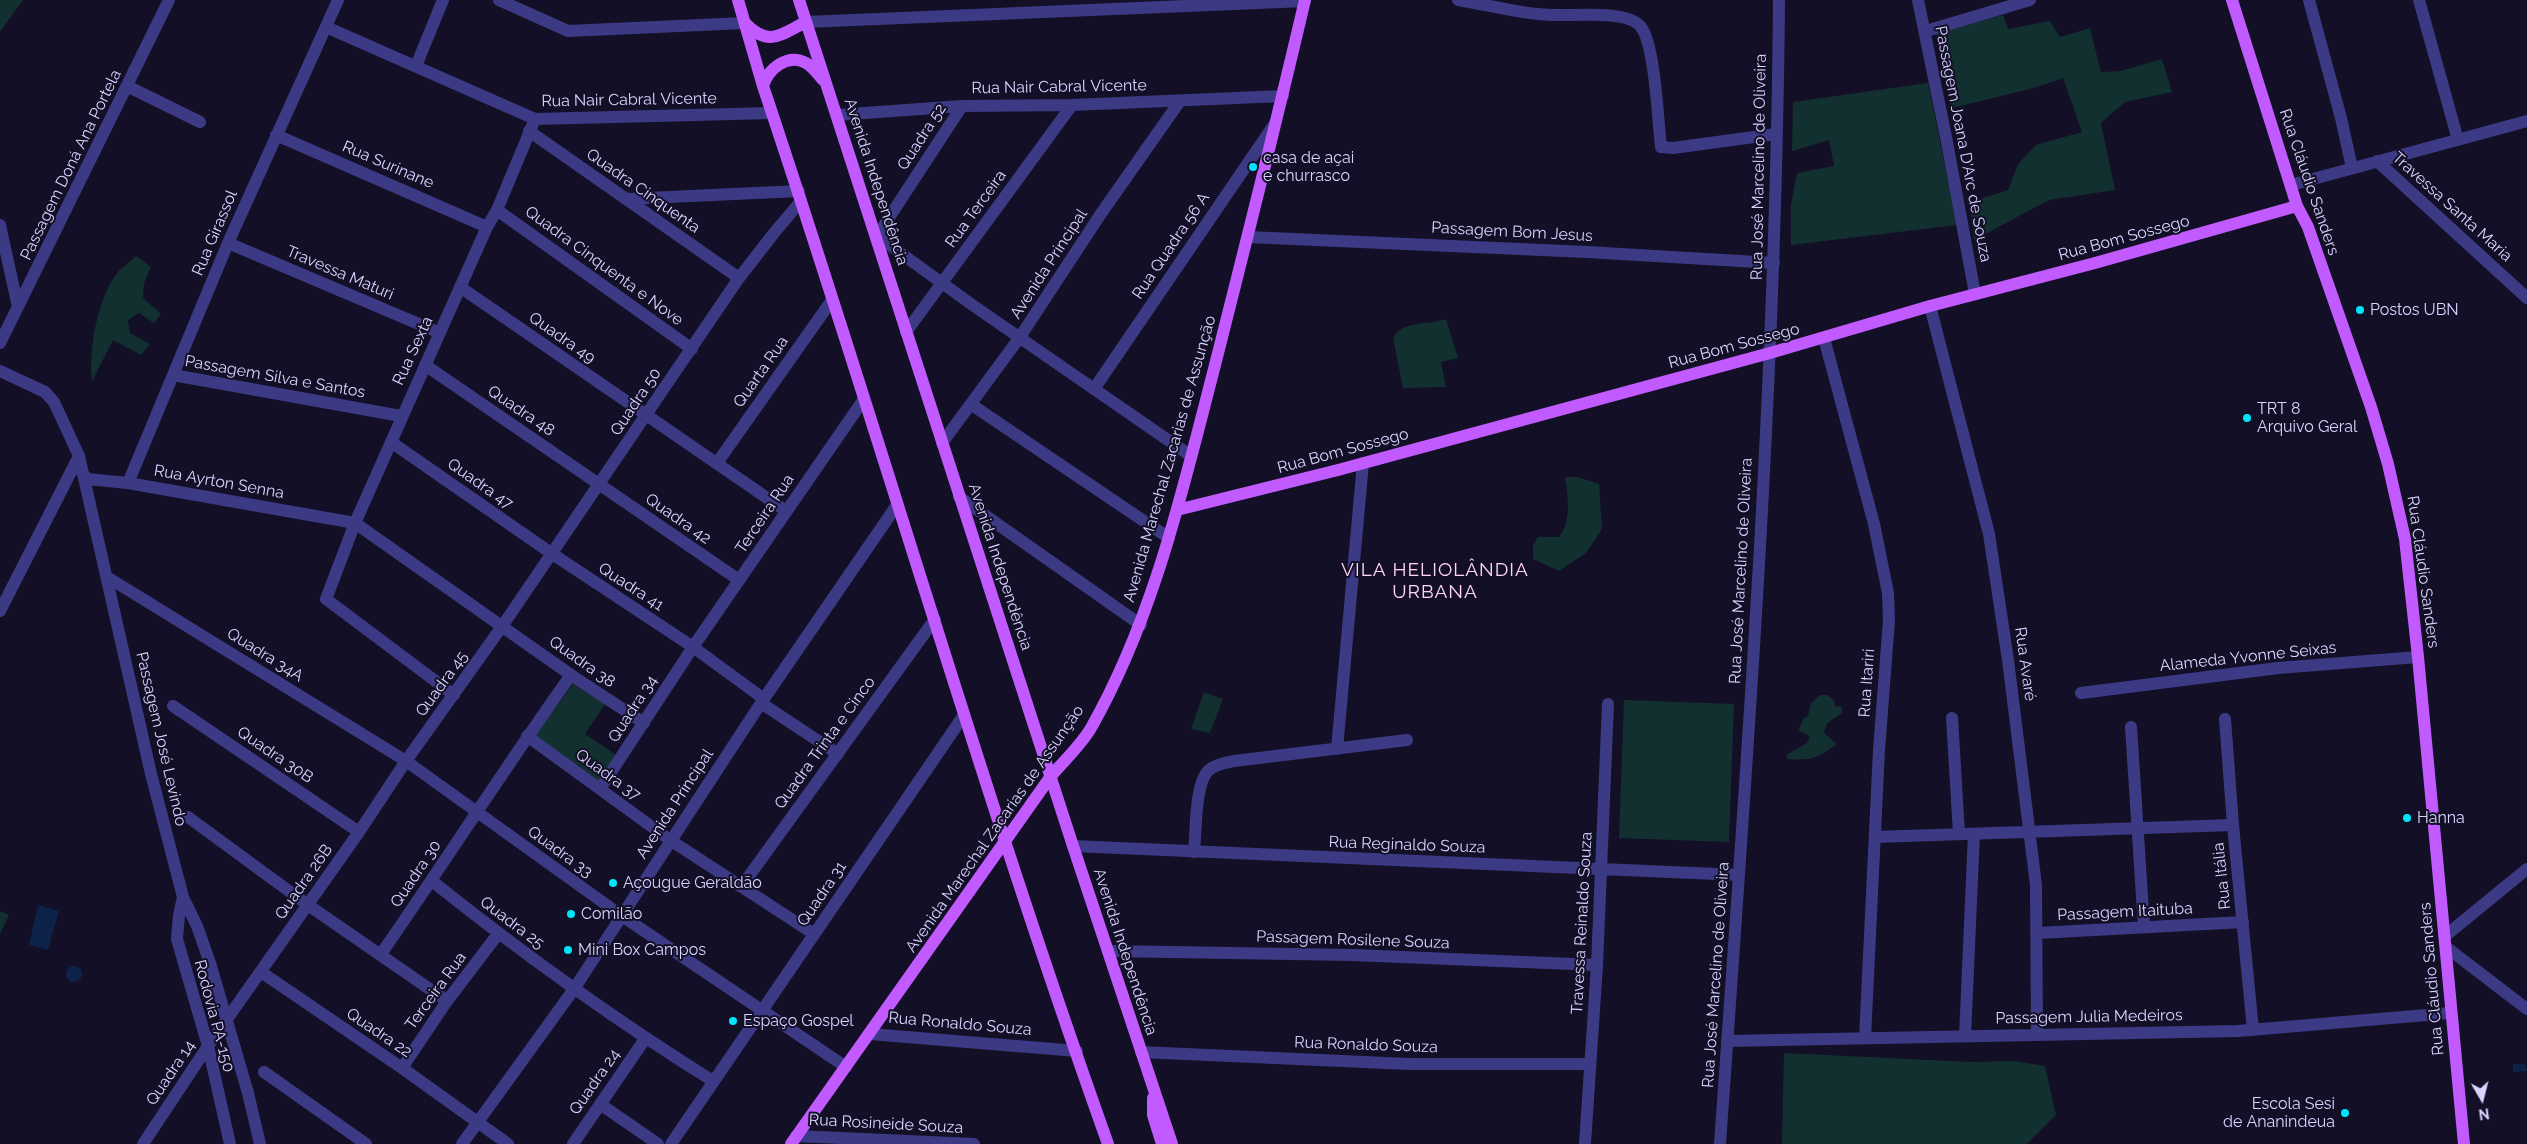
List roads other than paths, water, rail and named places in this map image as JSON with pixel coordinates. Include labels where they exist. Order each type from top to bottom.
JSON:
[{"type":"main road","points":[[738,0],[763,86],[935,619],[1004,842],[1108,1144]]},
{"type":"main road","name":"Avenida Independência","points":[[799,0],[877,236],[959,497],[1172,1144]]},
{"type":"main road","name":"Avenida Marechal Zacarias de Assunção","points":[[794,1140],[1051,776],[1090,730],[1141,625],[1177,510],[1248,237],[1305,0]]},
{"type":"main road","name":"Rua Cláudio Sanders","points":[[2232,0],[2297,206],[2314,244],[2371,407],[2388,464],[2405,539],[2446,941],[2450,1013],[2464,1144]]},
{"type":"main road","points":[[744,23],[758,35],[774,38],[806,22]]},
{"type":"main road","points":[[763,86],[766,77],[773,68],[783,62],[793,61],[803,62],[810,66],[827,84]]},
{"type":"main road","name":"Rua Bom Sossego","points":[[1177,510],[1363,463],[1770,353],[1930,306],[2297,206]]},
{"type":"main road","points":[[1153,1086],[1153,1115],[1162,1144]]},
{"type":"main road","points":[[1098,1115],[1116,1144]]},
{"type":"street","name":"Passagem Doná Ana Portela","points":[[0,344],[170,0]]},
{"type":"street","name":"Rua Girassol","points":[[128,483],[228,243],[338,0]]},
{"type":"street","points":[[416,66],[443,0]]},
{"type":"street","points":[[499,0],[568,31],[744,23]]},
{"type":"street","points":[[806,22],[1305,0]]},
{"type":"street","points":[[1458,0],[1553,15],[1609,16],[1633,19],[1641,26],[1646,35],[1654,77],[1661,147],[1673,148],[1776,134]]},
{"type":"street","name":"Rua José Marcelino de Oliveira","points":[[1720,1144],[1739,875],[1770,353],[1774,263],[1779,0]]},
{"type":"street","name":"Passagem Joana D'Arc de Souza","points":[[1918,0],[1926,31],[1975,294]]},
{"type":"street","points":[[1926,31],[2030,0]]},
{"type":"street","points":[[2309,0],[2341,118],[2352,168]]},
{"type":"street","points":[[2419,0],[2458,140]]},
{"type":"street","name":"Rua Nair Cabral Vicente","points":[[326,27],[535,119],[772,113]]},
{"type":"street","points":[[127,86],[200,122]]},
{"type":"street","name":"Rua Nair Cabral Vicente","points":[[837,114],[962,106],[1072,105],[1283,96]]},
{"type":"street","name":"Avenida Principal","points":[[942,443],[1020,338],[1100,215],[1180,101]]},
{"type":"street","name":"Rua Terceira","points":[[906,332],[1072,105]]},
{"type":"street","name":"Quadra 52","points":[[877,236],[962,106]]},
{"type":"street","name":"Rua Sexta","points":[[454,695],[326,599],[355,523],[401,416],[426,365],[487,227],[497,210],[535,119]]},
{"type":"street","points":[[2291,185],[2527,121]]},
{"type":"street","name":"Rua Quadra 56 A","points":[[1094,389],[1276,122]]},
{"type":"street","name":"Quadra Cinquenta","points":[[530,131],[739,278]]},
{"type":"street","name":"Rua Surinane","points":[[276,135],[487,227]]},
{"type":"street","name":"Travessa Santa Maria","points":[[2377,162],[2527,298]]},
{"type":"street","points":[[626,199],[800,196]]},
{"type":"street","name":"Quadra 50","points":[[503,625],[739,278],[800,196]]},
{"type":"street","name":"Quadra Cinquenta e Nove","points":[[497,210],[692,349]]},
{"type":"street","points":[[0,225],[18,307]]},
{"type":"street","points":[[877,236],[942,284],[1191,456]]},
{"type":"street","name":"Passagem Bom Jesus","points":[[1248,237],[1587,252],[1774,263]]},
{"type":"street","name":"Travessa Maturi","points":[[228,243],[440,333]]},
{"type":"street","name":"Quadra 49","points":[[460,287],[786,511]]},
{"type":"street","name":"Quarta Rua","points":[[717,464],[832,300]]},
{"type":"street","name":"Rua Avaré","points":[[1930,306],[1989,534],[2031,830],[2038,932],[2037,1035]]},
{"type":"street","name":"Rua Itariri","points":[[1824,338],[1871,515],[1888,594],[1889,620],[1875,837],[1865,1038]]},
{"type":"street","name":"Quadra 48","points":[[426,365],[599,484]]},
{"type":"street","name":"Passagem José Levindo","points":[[0,370],[45,392],[54,402],[79,456],[151,774],[183,897],[197,926],[248,1093],[260,1144]]},
{"type":"street","name":"Passagem Silva e Santos","points":[[173,374],[401,416]]},
{"type":"street","name":"Terceira Rua","points":[[693,647],[864,399]]},
{"type":"street","points":[[972,405],[1169,538]]},
{"type":"street","name":"Quadra 47","points":[[391,442],[551,553]]},
{"type":"street","points":[[0,611],[79,456]]},
{"type":"street","points":[[1337,749],[1363,463]]},
{"type":"street","name":"Rua Ayrton Senna","points":[[81,471],[87,479],[128,483],[355,523]]},
{"type":"street","name":"Quadra 42","points":[[599,484],[739,580]]},
{"type":"street","points":[[959,497],[1141,625]]},
{"type":"street","name":"Avenida Principal","points":[[462,1144],[574,989],[670,840],[897,505]]},
{"type":"street","name":"Quadra 38","points":[[355,523],[503,625],[571,675],[644,723]]},
{"type":"street","name":"Quadra 41","points":[[551,553],[693,647],[763,701],[838,754]]},
{"type":"street","name":"Quadra 34A","points":[[107,577],[406,761]]},
{"type":"street","name":"Quadra Trinta e Cinco","points":[[742,886],[935,619]]},
{"type":"street","name":"Quadra 45","points":[[406,761],[503,625]]},
{"type":"street","name":"Quadra 34","points":[[600,789],[693,647]]},
{"type":"street","name":"Alameda Yvonne Seixas","points":[[2081,693],[2278,668],[2418,657]]},
{"type":"street","points":[[406,761],[476,811],[571,675]]},
{"type":"street","name":"Travessa Reinaldo Souza","points":[[1585,1144],[1597,964],[1608,704]]},
{"type":"street","name":"Quadra 30B","points":[[173,706],[359,832]]},
{"type":"street","name":"Quadra 31","points":[[671,1144],[712,1081],[764,1011],[814,934],[964,715]]},
{"type":"street","points":[[1952,718],[1959,833]]},
{"type":"street","name":"Rua Itália","points":[[2225,719],[2233,825],[2253,1030]]},
{"type":"street","points":[[2131,727],[2136,828],[2144,927]]},
{"type":"street","name":"Quadra 37","points":[[527,736],[670,840],[814,934]]},
{"type":"street","points":[[1194,852],[1201,785],[1209,770],[1234,761],[1407,740]]},
{"type":"street","name":"Quadra 26B","points":[[226,1020],[359,832],[406,761]]},
{"type":"street","name":"Quadra 30","points":[[381,954],[432,881],[476,811]]},
{"type":"street","name":"Quadra 33","points":[[476,811],[622,916],[764,1011]]},
{"type":"street","points":[[188,817],[308,905],[447,1001]]},
{"type":"street","points":[[1875,837],[2031,830],[2233,825]]},
{"type":"street","points":[[1965,1036],[1974,834]]},
{"type":"street","name":"Rua Reginaldo Souza","points":[[1073,846],[1739,875]]},
{"type":"street","points":[[2527,869],[2446,941],[2527,1009]]},
{"type":"street","name":"Quadra 25","points":[[432,881],[498,934],[574,989]]},
{"type":"street","name":"Rodovia PA-150","points":[[183,897],[177,939],[208,1046],[230,1144]]},
{"type":"street","name":"Passagem Itaituba","points":[[2038,932],[2243,922]]},
{"type":"street","name":"Terceira Rua","points":[[402,1068],[447,1001],[498,934]]},
{"type":"street","name":"Passagem Rosilene Souza","points":[[1108,951],[1353,955],[1597,964]]},
{"type":"street","name":"Quadra 22","points":[[261,972],[402,1068],[508,1144]]},
{"type":"street","points":[[574,989],[645,1039],[712,1081]]},
{"type":"street","points":[[764,1011],[846,1067]]},
{"type":"street","name":"Passagem Julia Medeiros","points":[[1727,1041],[2253,1030],[2450,1013]]},
{"type":"street","name":"Quadra 14","points":[[143,1144],[226,1020]]},
{"type":"street","name":"Rua Ronaldo Souza","points":[[870,1034],[1076,1051]]},
{"type":"street","name":"Quadra 24","points":[[573,1144],[645,1039]]},
{"type":"street","name":"Rua Ronaldo Souza","points":[[1141,1052],[1399,1063],[1590,1064]]},
{"type":"street","points":[[264,1072],[350,1140],[366,1144]]},
{"type":"street","points":[[600,1104],[658,1144]]},
{"type":"street","name":"Rua Rosineide Souza","points":[[794,1140],[974,1144]]},
{"type":"water","points":[[38,905],[59,911],[48,950],[29,945]]},
{"type":"water","points":[[74,966],[80,968],[82,974],[80,980],[74,982],[68,980],[66,974],[68,968]]},
{"type":"water","points":[[2513,1064],[2525,1064],[2527,1071],[2513,1072]]},
{"type":"place","name":"casa de açai e churrasco","points":[[1253,167]]},
{"type":"place","name":"Postos UBN","points":[[2360,310]]},
{"type":"place","name":"TRT 8 Arquivo Geral","points":[[2247,418]]},
{"type":"place","name":"Hanna","points":[[2407,818]]},
{"type":"place","name":"Açougue Geraldão","points":[[613,883]]},
{"type":"place","name":"Comilão","points":[[571,914]]},
{"type":"place","name":"Mini Box Campos","points":[[568,950]]},
{"type":"place","name":"Espaço Gospel","points":[[733,1021]]},
{"type":"place","name":"Escola Sesi de Ananindeua","points":[[2345,1113]]},
{"type":"district","name":"VILA HELIOLÂNDIA URBANA","points":[[1435,581]]}]
